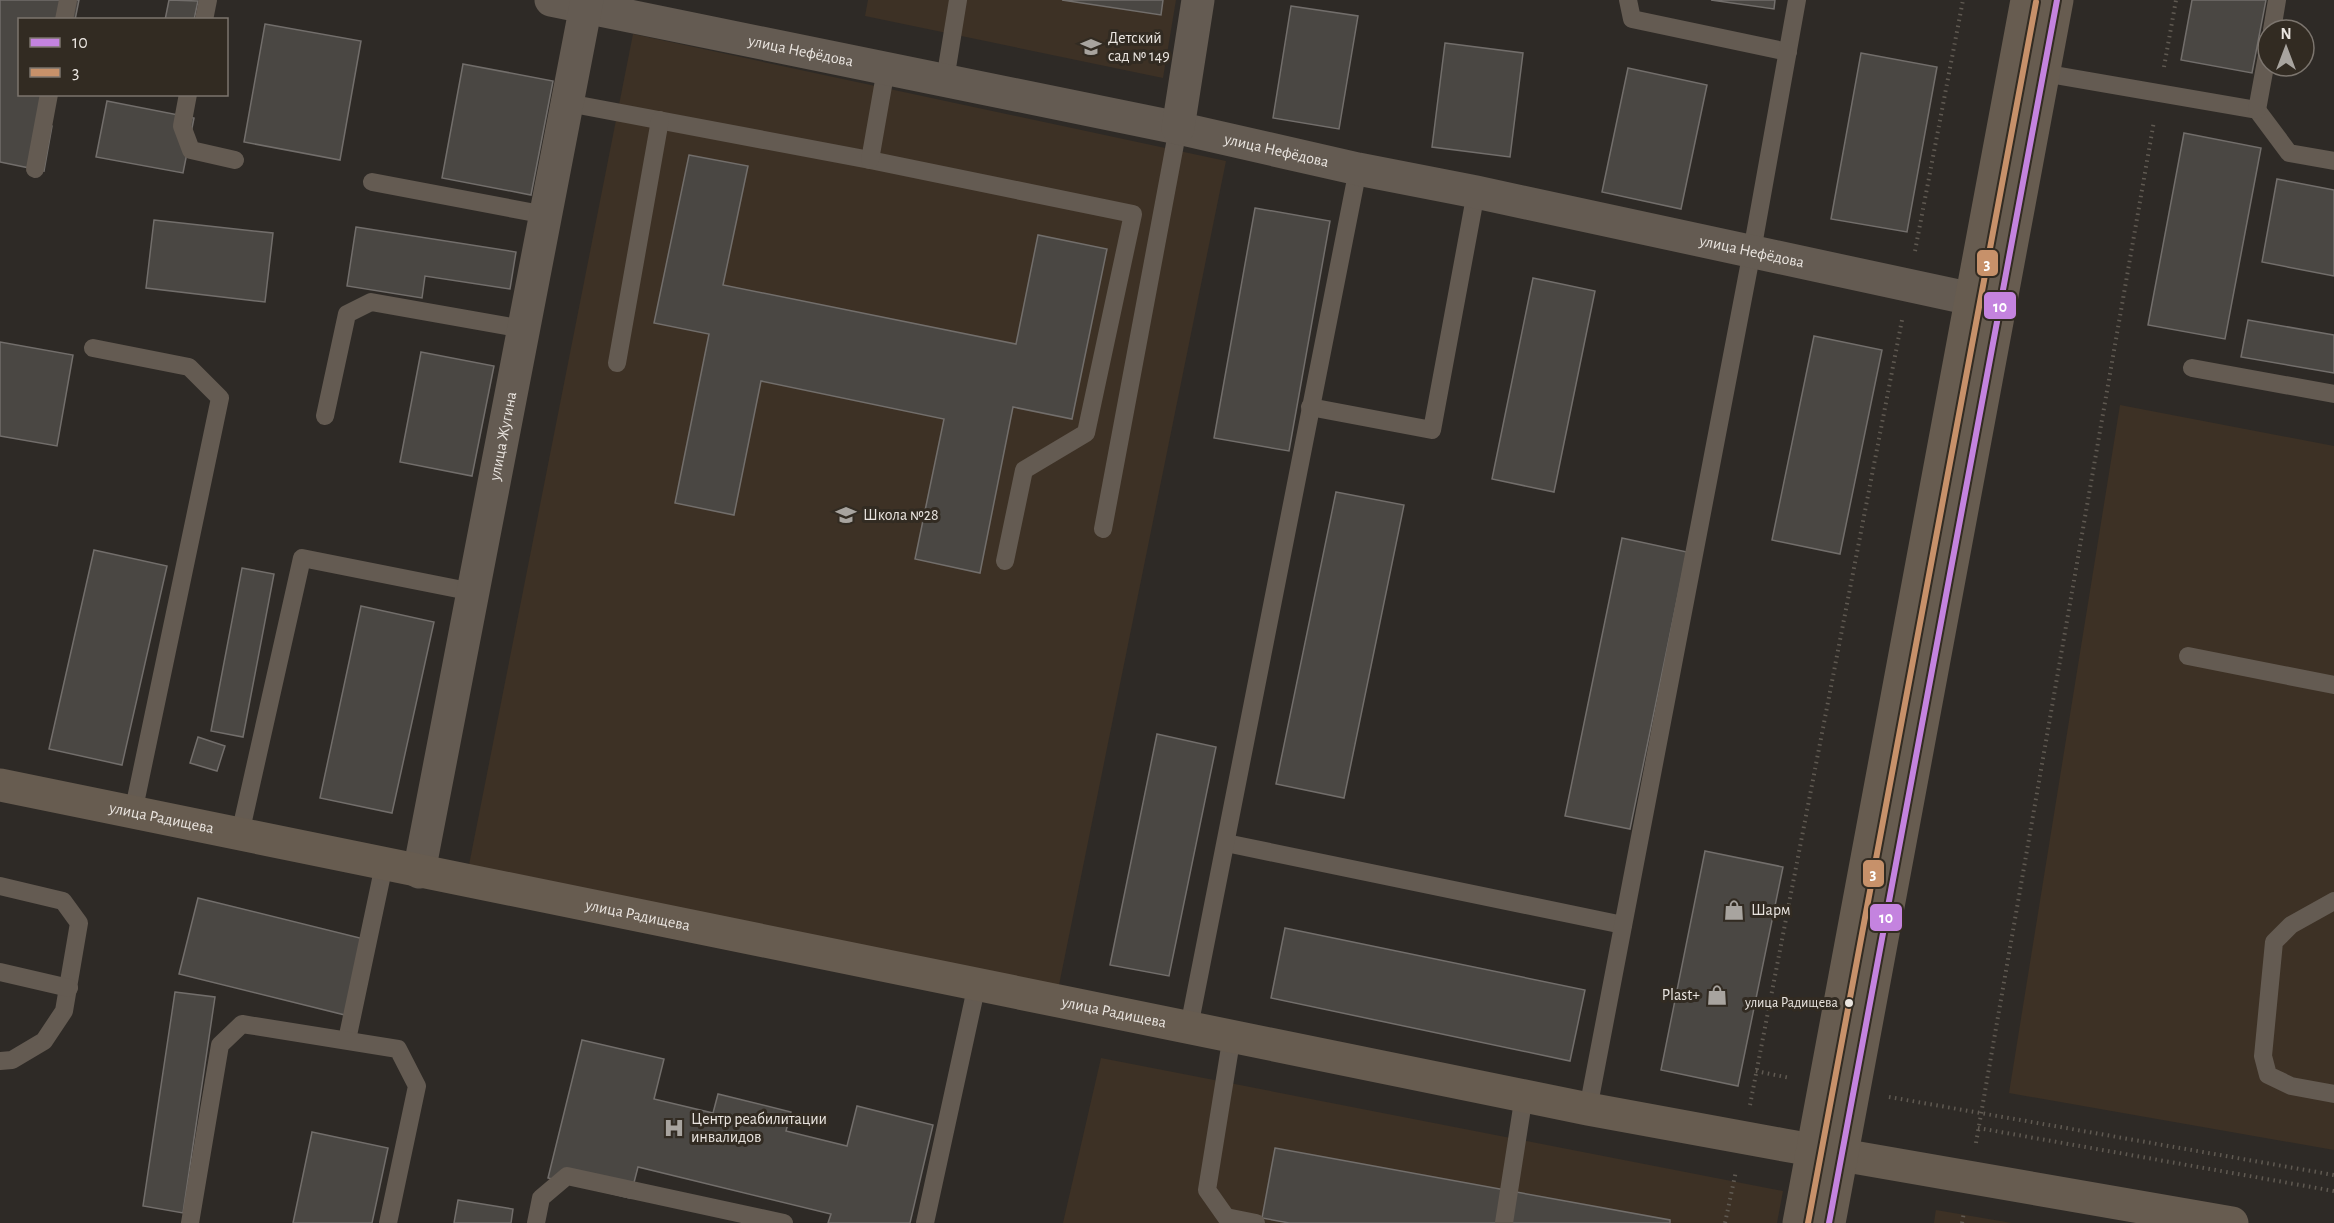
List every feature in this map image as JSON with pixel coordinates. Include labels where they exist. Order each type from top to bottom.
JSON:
[{"type":"street","name":"улица Нефёдова","points":[[551,0],[587,4],[886,69],[1178,128],[1358,170],[1476,192],[1987,301]]},
{"type":"street","points":[[1178,128],[1198,0]]},
{"type":"street","points":[[2027,0],[2029,71]]},
{"type":"street","points":[[1829,1223],[1828,1153],[2029,71],[2057,0]]},
{"type":"street","name":"улица Жугина","points":[[419,872],[587,4]]},
{"type":"street","name":"улица Радищева","points":[[0,785],[384,865],[1588,1108],[1743,1138],[2232,1223]]},
{"type":"street","points":[[1799,1223],[1828,1153]]},
{"type":"lane","points":[[64,18],[68,0]]},
{"type":"lane","points":[[204,18],[208,0]]},
{"type":"lane","points":[[945,80],[958,0]]},
{"type":"lane","points":[[1628,0],[1632,19],[1788,52]]},
{"type":"lane","points":[[1588,1108],[1752,251],[1797,0]]},
{"type":"lane","points":[[2274,18],[2277,0]]},
{"type":"lane","points":[[870,160],[886,69]]},
{"type":"lane","points":[[2029,71],[2257,110],[2289,153],[2334,161]]},
{"type":"lane","points":[[2257,110],[2263,78]]},
{"type":"lane","points":[[35,169],[49,96]]},
{"type":"lane","points":[[188,96],[182,126],[191,150],[235,160]]},
{"type":"lane","points":[[568,103],[870,160],[1133,214],[1086,433],[1024,470],[1005,561]]},
{"type":"lane","points":[[617,363],[660,120]]},
{"type":"lane","points":[[1103,530],[1178,128]]},
{"type":"lane","points":[[1189,1027],[1358,170]]},
{"type":"lane","points":[[372,182],[546,215]]},
{"type":"lane","points":[[1310,407],[1431,430],[1476,192]]},
{"type":"lane","points":[[325,416],[347,314],[371,302],[524,330]]},
{"type":"lane","points":[[93,348],[189,367],[220,398],[133,813]]},
{"type":"lane","points":[[2192,368],[2334,394]]},
{"type":"lane","points":[[240,834],[302,558],[473,592]]},
{"type":"lane","points":[[2188,656],[2334,685]]},
{"type":"lane","points":[[1226,843],[1623,925]]},
{"type":"lane","points":[[347,1040],[384,865]]},
{"type":"lane","points":[[0,886],[63,901],[79,923],[64,1011],[44,1041],[12,1060],[0,1061]]},
{"type":"lane","points":[[2334,901],[2291,925],[2274,942],[2263,1056],[2268,1075],[2291,1086],[2334,1094]]},
{"type":"lane","points":[[0,972],[69,988]]},
{"type":"lane","points":[[925,1223],[977,984]]},
{"type":"lane","points":[[190,1223],[220,1045],[242,1024],[398,1050],[417,1086],[388,1223]]},
{"type":"lane","points":[[1232,1035],[1207,1190],[1226,1217],[1256,1223]]},
{"type":"lane","points":[[1504,1223],[1524,1095]]},
{"type":"lane","points":[[536,1223],[541,1198],[567,1176],[784,1223]]},
{"type":"path","points":[[1725,1223],[1963,0]]},
{"type":"path","points":[[1962,1223],[2176,0]]},
{"type":"path","points":[[1756,1071],[1840,1088],[2334,1175]]},
{"type":"path","points":[[1978,1128],[2334,1191]]},
{"type":"shaded area","name":"Детский сад № 149","points":[[868,0],[1176,0],[1163,78],[865,16]]},
{"type":"shaded area","name":"Школа №28","points":[[633,34],[1226,161],[1058,990],[468,870]]},
{"type":"shaded area","points":[[2120,405],[2334,446],[2334,1150],[2009,1093]]},
{"type":"shaded area","points":[[1101,1058],[1783,1191],[1777,1223],[1063,1223]]},
{"type":"shaded area","points":[[1936,1210],[2012,1223],[1934,1223]]},
{"type":"building","points":[[0,0],[79,0],[75,18],[18,18],[18,96],[46,96],[40,123],[52,126],[44,171],[0,162]]},
{"type":"building","points":[[169,0],[198,1],[194,18],[165,18]]},
{"type":"building","points":[[1062,0],[1163,0],[1161,15]]},
{"type":"building","points":[[1711,0],[1775,0],[1774,9]]},
{"type":"building","points":[[2192,0],[2266,0],[2263,18],[2256,18],[2256,52],[2252,73],[2181,60]]},
{"type":"building","points":[[1291,6],[1358,16],[1339,129],[1273,118]]},
{"type":"building","points":[[265,24],[361,41],[340,160],[244,142]]},
{"type":"building","points":[[1445,43],[1523,53],[1510,157],[1432,147]]},
{"type":"building","points":[[1861,53],[1937,67],[1907,232],[1831,219]]},
{"type":"building","points":[[463,64],[553,81],[531,195],[442,178]]},
{"type":"building","points":[[1628,68],[1707,85],[1681,209],[1602,192]]},
{"type":"building","points":[[107,101],[194,118],[183,173],[96,157]]},
{"type":"building","points":[[2184,133],[2261,148],[2225,339],[2148,325]]},
{"type":"building","points":[[689,155],[748,166],[723,285],[1016,344],[1038,235],[1107,249],[1072,419],[1013,407],[980,573],[915,559],[944,419],[761,381],[734,515],[675,503],[709,334],[654,323]]},
{"type":"building","points":[[2277,179],[2334,190],[2334,276],[2262,262]]},
{"type":"building","points":[[1255,208],[1330,221],[1289,451],[1214,438]]},
{"type":"building","points":[[154,220],[273,233],[265,302],[146,288]]},
{"type":"building","points":[[356,227],[516,252],[510,289],[425,276],[422,298],[347,286]]},
{"type":"building","points":[[1533,278],[1595,291],[1554,492],[1492,479]]},
{"type":"building","points":[[2248,320],[2334,335],[2334,373],[2241,357]]},
{"type":"building","points":[[1814,336],[1882,350],[1840,554],[1772,540]]},
{"type":"building","points":[[0,342],[73,355],[57,446],[0,436]]},
{"type":"building","points":[[421,352],[494,366],[472,476],[400,462]]},
{"type":"building","points":[[1336,492],[1404,505],[1344,798],[1276,784]]},
{"type":"building","points":[[1622,538],[1687,552],[1630,829],[1565,816]]},
{"type":"building","points":[[94,550],[167,566],[122,765],[49,749]]},
{"type":"building","points":[[242,568],[274,574],[243,737],[211,731]]},
{"type":"building","points":[[361,606],[434,622],[392,813],[320,798]]},
{"type":"building","points":[[1157,734],[1216,747],[1169,976],[1110,965]]},
{"type":"building","points":[[198,737],[225,746],[217,771],[190,763]]},
{"type":"building","points":[[1705,851],[1783,867],[1738,1086],[1661,1070]]},
{"type":"building","points":[[198,898],[364,939],[345,1015],[179,974]]},
{"type":"building","points":[[1285,928],[1585,990],[1570,1061],[1271,998]]},
{"type":"building","points":[[175,992],[215,997],[183,1213],[143,1206]]},
{"type":"building","name":"Центр реабилитации инвалидов","points":[[582,1040],[664,1059],[654,1099],[713,1113],[718,1094],[791,1112],[786,1131],[847,1146],[857,1106],[933,1125],[910,1223],[828,1223],[831,1214],[638,1167],[630,1198],[548,1178]]},
{"type":"building","points":[[312,1132],[388,1148],[372,1223],[293,1223]]},
{"type":"building","points":[[1275,1148],[1670,1220],[1670,1223],[1289,1223],[1262,1218]]},
{"type":"building","points":[[458,1200],[513,1209],[511,1223],[454,1223]]},
{"type":"transit line","name":"10","points":[[1829,1223],[2057,0]]},
{"type":"transit line","name":"3","points":[[1808,1223],[2036,2]]},
{"type":"place","name":"Детский сад № 149","points":[[1091,47]]},
{"type":"place","name":"Школа №28","points":[[846,515]]},
{"type":"place","name":"Шарм","points":[[1734,910]]},
{"type":"place","name":"Plast+","points":[[1717,995]]},
{"type":"place","name":"улица Радищева","points":[[1849,1003]]},
{"type":"place","name":"Центр реабилитации инвалидов","points":[[674,1128]]}]
